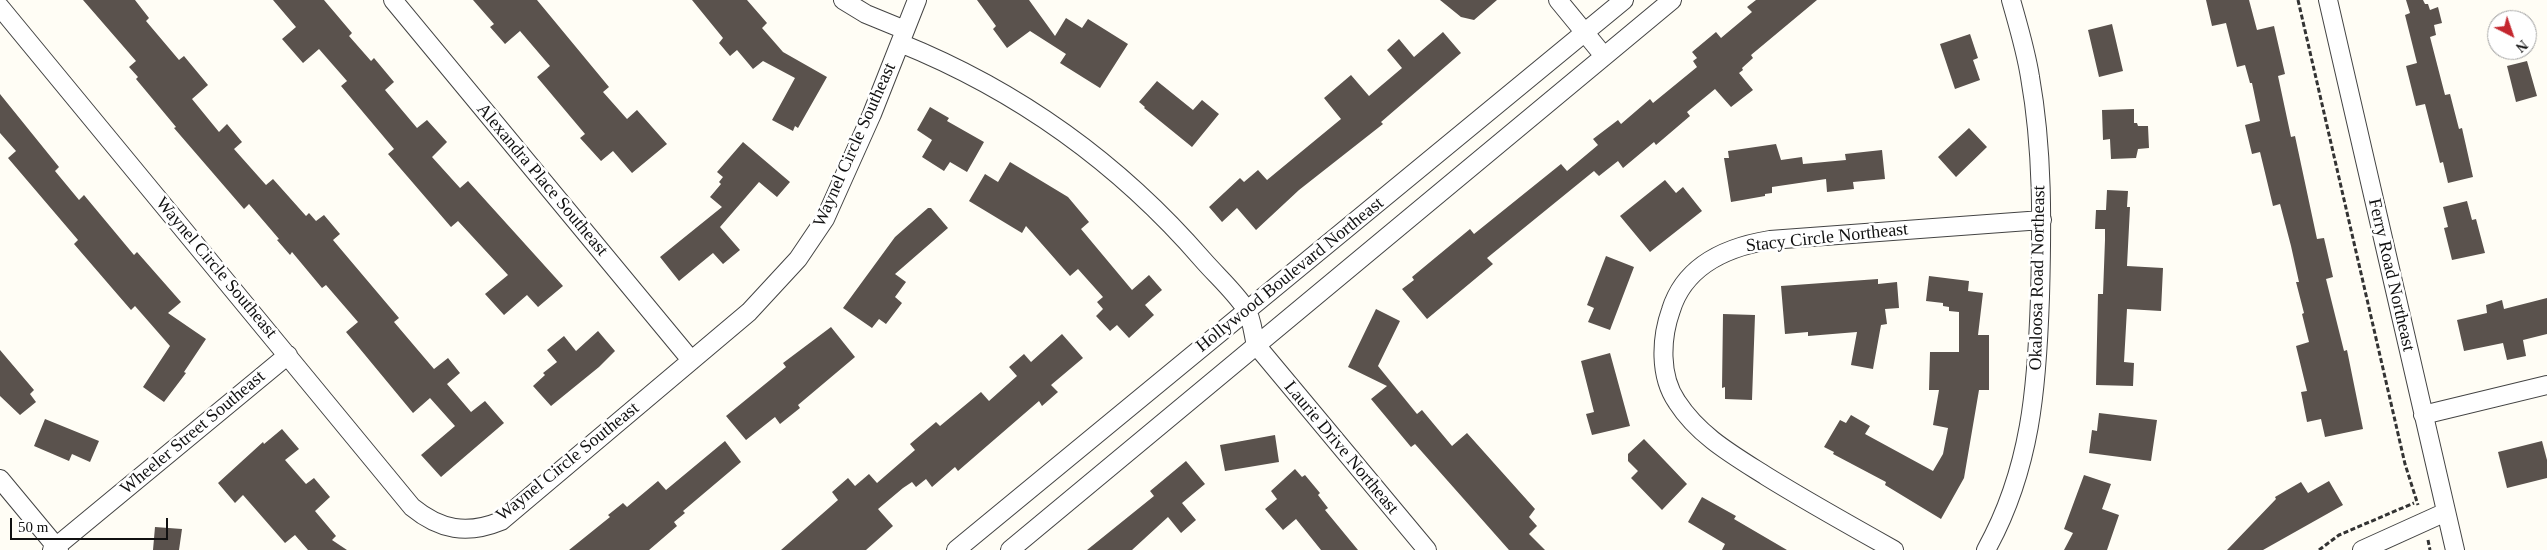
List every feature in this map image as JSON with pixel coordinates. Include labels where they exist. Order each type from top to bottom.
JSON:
[{"type":"street","name":"Alexandra Place Southeast","points":[[393,0],[691,360]]},
{"type":"street","points":[[843,0],[938,58],[1038,115],[1108,164],[1172,223],[1247,310],[1256,345]]},
{"type":"street","name":"Waynel Circle Southeast","points":[[0,7],[412,507],[429,521],[445,527],[473,529],[484,528],[500,521],[749,312],[798,259],[820,227],[872,114],[917,0]]},
{"type":"street","points":[[1558,0],[1604,56]]},
{"type":"street","name":"Hollywood Boulevard Northeast","points":[[956,550],[1624,0]]},
{"type":"street","name":"Hollywood Boulevard Northeast","points":[[1010,550],[1672,0]]},
{"type":"street","name":"Okaloosa Road Northeast","points":[[1986,550],[2014,486],[2028,436],[2034,402],[2042,220],[2038,134],[2030,76],[2011,0]]},
{"type":"street","name":"Ferry Road Northeast","points":[[2328,0],[2455,550]]},
{"type":"street","name":"Stacy Circle Northeast","points":[[1894,550],[1789,490],[1697,429],[1675,400],[1668,380],[1663,342],[1672,305],[1683,285],[1699,268],[1723,252],[1746,244],[1770,240],[2042,220]]},
{"type":"street","name":"Laurie Drive Northeast","points":[[1256,345],[1427,550]]},
{"type":"street","name":"Wheeler Street Southeast","points":[[56,549],[288,355]]},
{"type":"street","points":[[2423,414],[2547,385]]},
{"type":"street","points":[[0,479],[56,549]]},
{"type":"street","points":[[2362,550],[2446,512]]},
{"type":"path","points":[[2298,0],[2405,464],[2430,550]]},
{"type":"path","points":[[2319,550],[2339,535],[2417,502]]},
{"type":"building","points":[[83,0],[135,0],[149,18],[146,21],[179,60],[184,56],[208,85],[192,99],[219,132],[227,124],[242,142],[234,149],[266,185],[273,179],[306,216],[309,213],[316,221],[324,215],[340,234],[333,240],[399,318],[394,322],[434,369],[448,358],[460,373],[447,384],[471,412],[485,401],[504,423],[441,477],[421,455],[455,426],[430,398],[413,413],[346,332],[358,322],[326,285],[322,288],[292,252],[290,255],[249,204],[244,209],[174,128],[176,127],[136,79],[138,77],[129,67],[136,61]]},
{"type":"building","points":[[273,0],[324,0],[352,33],[349,36],[371,61],[374,58],[394,82],[385,90],[417,128],[427,120],[447,142],[432,157],[460,188],[468,181],[563,286],[538,307],[527,295],[504,315],[485,294],[508,275],[458,221],[451,227],[388,154],[394,149],[341,86],[347,81],[319,49],[303,63],[282,39],[296,27]]},
{"type":"building","points":[[473,0],[537,0],[609,87],[603,92],[627,119],[637,110],[667,144],[632,173],[613,151],[601,161],[580,138],[585,134],[537,77],[550,66],[520,31],[505,44],[490,27],[494,24]]},
{"type":"building","points":[[692,0],[747,0],[767,23],[762,28],[783,52],[827,77],[798,128],[795,126],[793,131],[772,120],[795,78],[763,61],[753,69],[737,50],[730,56],[719,43],[723,38]]},
{"type":"building","points":[[977,0],[1029,0],[1055,36],[1066,18],[1082,28],[1088,19],[1128,44],[1100,88],[1060,63],[1066,54],[1030,31],[1007,48],[993,29],[996,26]]},
{"type":"building","points":[[1440,0],[1497,0],[1474,20],[1461,17]]},
{"type":"building","points":[[1756,0],[1817,0],[1751,55],[1753,58],[1739,73],[1753,90],[1731,107],[1715,89],[1687,112],[1690,116],[1656,145],[1654,142],[1623,168],[1618,161],[1599,176],[1594,171],[1487,258],[1493,264],[1427,319],[1402,289],[1414,280],[1412,277],[1470,229],[1474,234],[1561,164],[1567,171],[1598,145],[1593,139],[1618,120],[1621,124],[1650,99],[1653,103],[1697,67],[1693,61],[1697,58],[1692,52],[1716,32],[1721,38],[1752,12],[1747,7]]},
{"type":"building","points":[[2206,0],[2249,0],[2257,30],[2274,26],[2285,74],[2278,76],[2291,137],[2295,136],[2317,239],[2324,238],[2333,277],[2326,279],[2344,351],[2347,350],[2363,429],[2325,437],[2321,419],[2307,422],[2301,392],[2307,391],[2296,346],[2309,342],[2296,282],[2299,282],[2280,204],[2273,206],[2260,152],[2252,154],[2245,125],[2260,121],[2252,83],[2250,83],[2245,65],[2237,67],[2226,23],[2212,26]]},
{"type":"building","points":[[2406,0],[2423,0],[2425,4],[2428,4],[2430,10],[2438,7],[2442,23],[2434,25],[2436,35],[2430,37],[2445,95],[2450,94],[2459,129],[2462,128],[2473,177],[2448,183],[2443,162],[2440,163],[2425,104],[2416,106],[2406,66],[2417,63],[2405,15],[2410,13]]},
{"type":"building","points":[[2112,24],[2123,71],[2099,77],[2088,30]]},
{"type":"building","points":[[1443,32],[1461,53],[1381,122],[1383,124],[1299,190],[1256,230],[1237,208],[1222,222],[1209,207],[1240,178],[1244,182],[1258,170],[1267,180],[1341,119],[1324,98],[1351,75],[1369,96],[1402,68],[1387,50],[1399,39],[1414,57]]},
{"type":"building","points":[[1970,34],[1978,58],[1973,60],[1980,80],[1955,89],[1940,44]]},
{"type":"building","points":[[2527,61],[2537,96],[2516,102],[2507,66]]},
{"type":"building","points":[[1157,81],[1193,110],[1202,100],[1219,114],[1192,147],[1139,102]]},
{"type":"building","points":[[0,94],[59,167],[55,171],[79,200],[84,195],[134,255],[137,252],[181,302],[168,313],[206,339],[184,372],[186,373],[164,402],[143,387],[170,346],[135,306],[131,310],[74,244],[78,240],[8,158],[16,151],[0,133]]},
{"type":"building","points":[[930,107],[949,118],[947,121],[984,142],[967,172],[950,162],[944,171],[922,157],[932,140],[917,130]]},
{"type":"building","points":[[2134,109],[2134,123],[2137,123],[2138,126],[2148,126],[2149,148],[2138,149],[2136,158],[2111,159],[2110,139],[2103,140],[2102,110]]},
{"type":"building","points":[[1969,128],[1987,147],[1956,177],[1938,157]]},
{"type":"building","points":[[743,142],[790,182],[777,197],[759,182],[720,227],[740,250],[723,264],[713,253],[679,281],[660,257],[722,207],[710,197],[721,184],[719,182],[723,177],[717,172]]},
{"type":"building","points":[[1776,144],[1781,160],[1802,157],[1803,164],[1846,160],[1845,154],[1882,150],[1885,179],[1853,182],[1854,189],[1827,192],[1826,179],[1772,187],[1772,193],[1765,194],[1765,196],[1731,202],[1724,158],[1729,158],[1728,151]]},
{"type":"building","points":[[1010,162],[1068,197],[1089,222],[1081,229],[1132,290],[1149,275],[1162,290],[1145,305],[1154,315],[1129,338],[1117,325],[1110,331],[1096,316],[1103,309],[1097,302],[1103,297],[1078,269],[1070,276],[1026,226],[1022,233],[969,201],[985,174],[998,182]]},
{"type":"building","points":[[1665,180],[1676,193],[1683,187],[1702,211],[1650,252],[1620,216]]},
{"type":"building","points":[[2107,190],[2128,191],[2127,207],[2130,207],[2127,266],[2163,268],[2161,311],[2127,309],[2124,362],[2134,363],[2133,386],[2096,385],[2098,294],[2103,294],[2105,229],[2095,229],[2096,210],[2106,210]]},
{"type":"building","points":[[2467,201],[2472,220],[2476,219],[2485,253],[2452,260],[2444,228],[2448,227],[2443,207]]},
{"type":"building","points":[[928,208],[931,208],[948,228],[895,274],[906,282],[895,297],[902,303],[886,324],[879,319],[872,328],[843,308],[895,237]]},
{"type":"building","points":[[1606,256],[1634,267],[1610,330],[1588,322],[1594,308],[1587,305]]},
{"type":"building","points":[[1929,276],[1969,281],[1968,291],[1983,293],[1978,335],[1989,335],[1989,390],[1979,390],[1964,478],[1941,519],[1885,485],[1886,482],[1833,454],[1834,452],[1824,447],[1840,420],[1846,423],[1851,415],[1870,426],[1865,434],[1933,471],[1943,454],[1948,428],[1933,425],[1939,390],[1929,390],[1930,352],[1959,352],[1959,312],[1949,311],[1949,307],[1943,306],[1943,303],[1926,301]]},
{"type":"building","points":[[1878,279],[1878,284],[1897,282],[1899,308],[1885,309],[1887,324],[1881,325],[1873,369],[1851,365],[1857,332],[1808,336],[1808,332],[1785,334],[1781,286]]},
{"type":"building","points":[[2547,298],[2547,334],[2523,340],[2526,356],[2507,360],[2503,343],[2464,351],[2457,320],[2487,313],[2486,305],[2502,300],[2504,309]]},
{"type":"building","points":[[1376,309],[1400,321],[1378,366],[1417,414],[1422,410],[1452,446],[1467,433],[1535,509],[1529,517],[1537,526],[1529,534],[1545,550],[1509,550],[1415,444],[1411,447],[1371,399],[1387,386],[1348,367]]},
{"type":"building","points":[[1723,314],[1755,315],[1752,400],[1725,399],[1725,387],[1722,388]]},
{"type":"building","points":[[831,327],[855,357],[798,405],[800,408],[780,424],[775,417],[746,440],[726,416],[786,367],[783,363]]},
{"type":"building","points":[[598,331],[615,351],[599,367],[551,406],[533,386],[545,375],[543,373],[557,362],[547,350],[564,336],[576,351]]},
{"type":"building","points":[[1062,334],[1083,358],[1051,385],[1058,392],[1042,406],[1039,401],[958,471],[955,467],[932,487],[926,479],[916,487],[912,482],[903,488],[878,509],[893,526],[866,550],[781,550],[838,500],[832,492],[848,478],[855,486],[869,474],[877,483],[915,450],[910,444],[936,422],[940,426],[981,392],[989,401],[1017,376],[1009,367],[1024,354],[1031,362]]},
{"type":"building","points":[[0,350],[34,390],[30,394],[36,402],[20,415],[0,396]]},
{"type":"building","points":[[1610,353],[1630,426],[1592,435],[1586,414],[1594,412],[1581,361]]},
{"type":"building","points":[[2099,413],[2157,420],[2151,461],[2089,453],[2092,430],[2097,431]]},
{"type":"building","points":[[45,419],[99,441],[90,462],[72,454],[69,461],[34,446]]},
{"type":"building","points":[[282,429],[299,449],[285,460],[306,484],[314,478],[330,497],[315,511],[336,536],[332,540],[347,550],[308,550],[295,535],[285,543],[243,495],[235,503],[218,483],[263,442],[264,444]]},
{"type":"building","points":[[1275,435],[1279,462],[1225,471],[1220,445]]},
{"type":"building","points":[[1644,439],[1687,484],[1662,510],[1631,478],[1638,471],[1628,461],[1628,454]]},
{"type":"building","points":[[725,441],[741,462],[683,511],[685,513],[674,522],[677,526],[649,550],[569,550],[610,517],[608,515],[623,503],[627,507],[658,481],[666,490]]},
{"type":"building","points":[[2542,441],[2547,460],[2547,478],[2507,488],[2498,452]]},
{"type":"building","points":[[1186,461],[1205,484],[1182,503],[1196,520],[1181,533],[1168,517],[1132,550],[1087,550],[1154,496],[1150,491]]},
{"type":"building","points":[[1295,469],[1302,477],[1305,475],[1320,493],[1318,495],[1328,508],[1325,510],[1358,550],[1321,550],[1296,519],[1283,530],[1265,509],[1277,499],[1271,491]]},
{"type":"building","points":[[2084,475],[2111,484],[2102,509],[2119,515],[2107,550],[2064,550],[2073,533],[2064,529]]},
{"type":"building","points":[[2329,481],[2343,505],[2263,550],[2227,550],[2276,499],[2275,497],[2301,482],[2308,493]]},
{"type":"building","points":[[1702,497],[1736,516],[1734,519],[1787,550],[1722,550],[1725,544],[1688,522]]},
{"type":"building","points":[[155,527],[182,529],[179,550],[153,550]]}]
